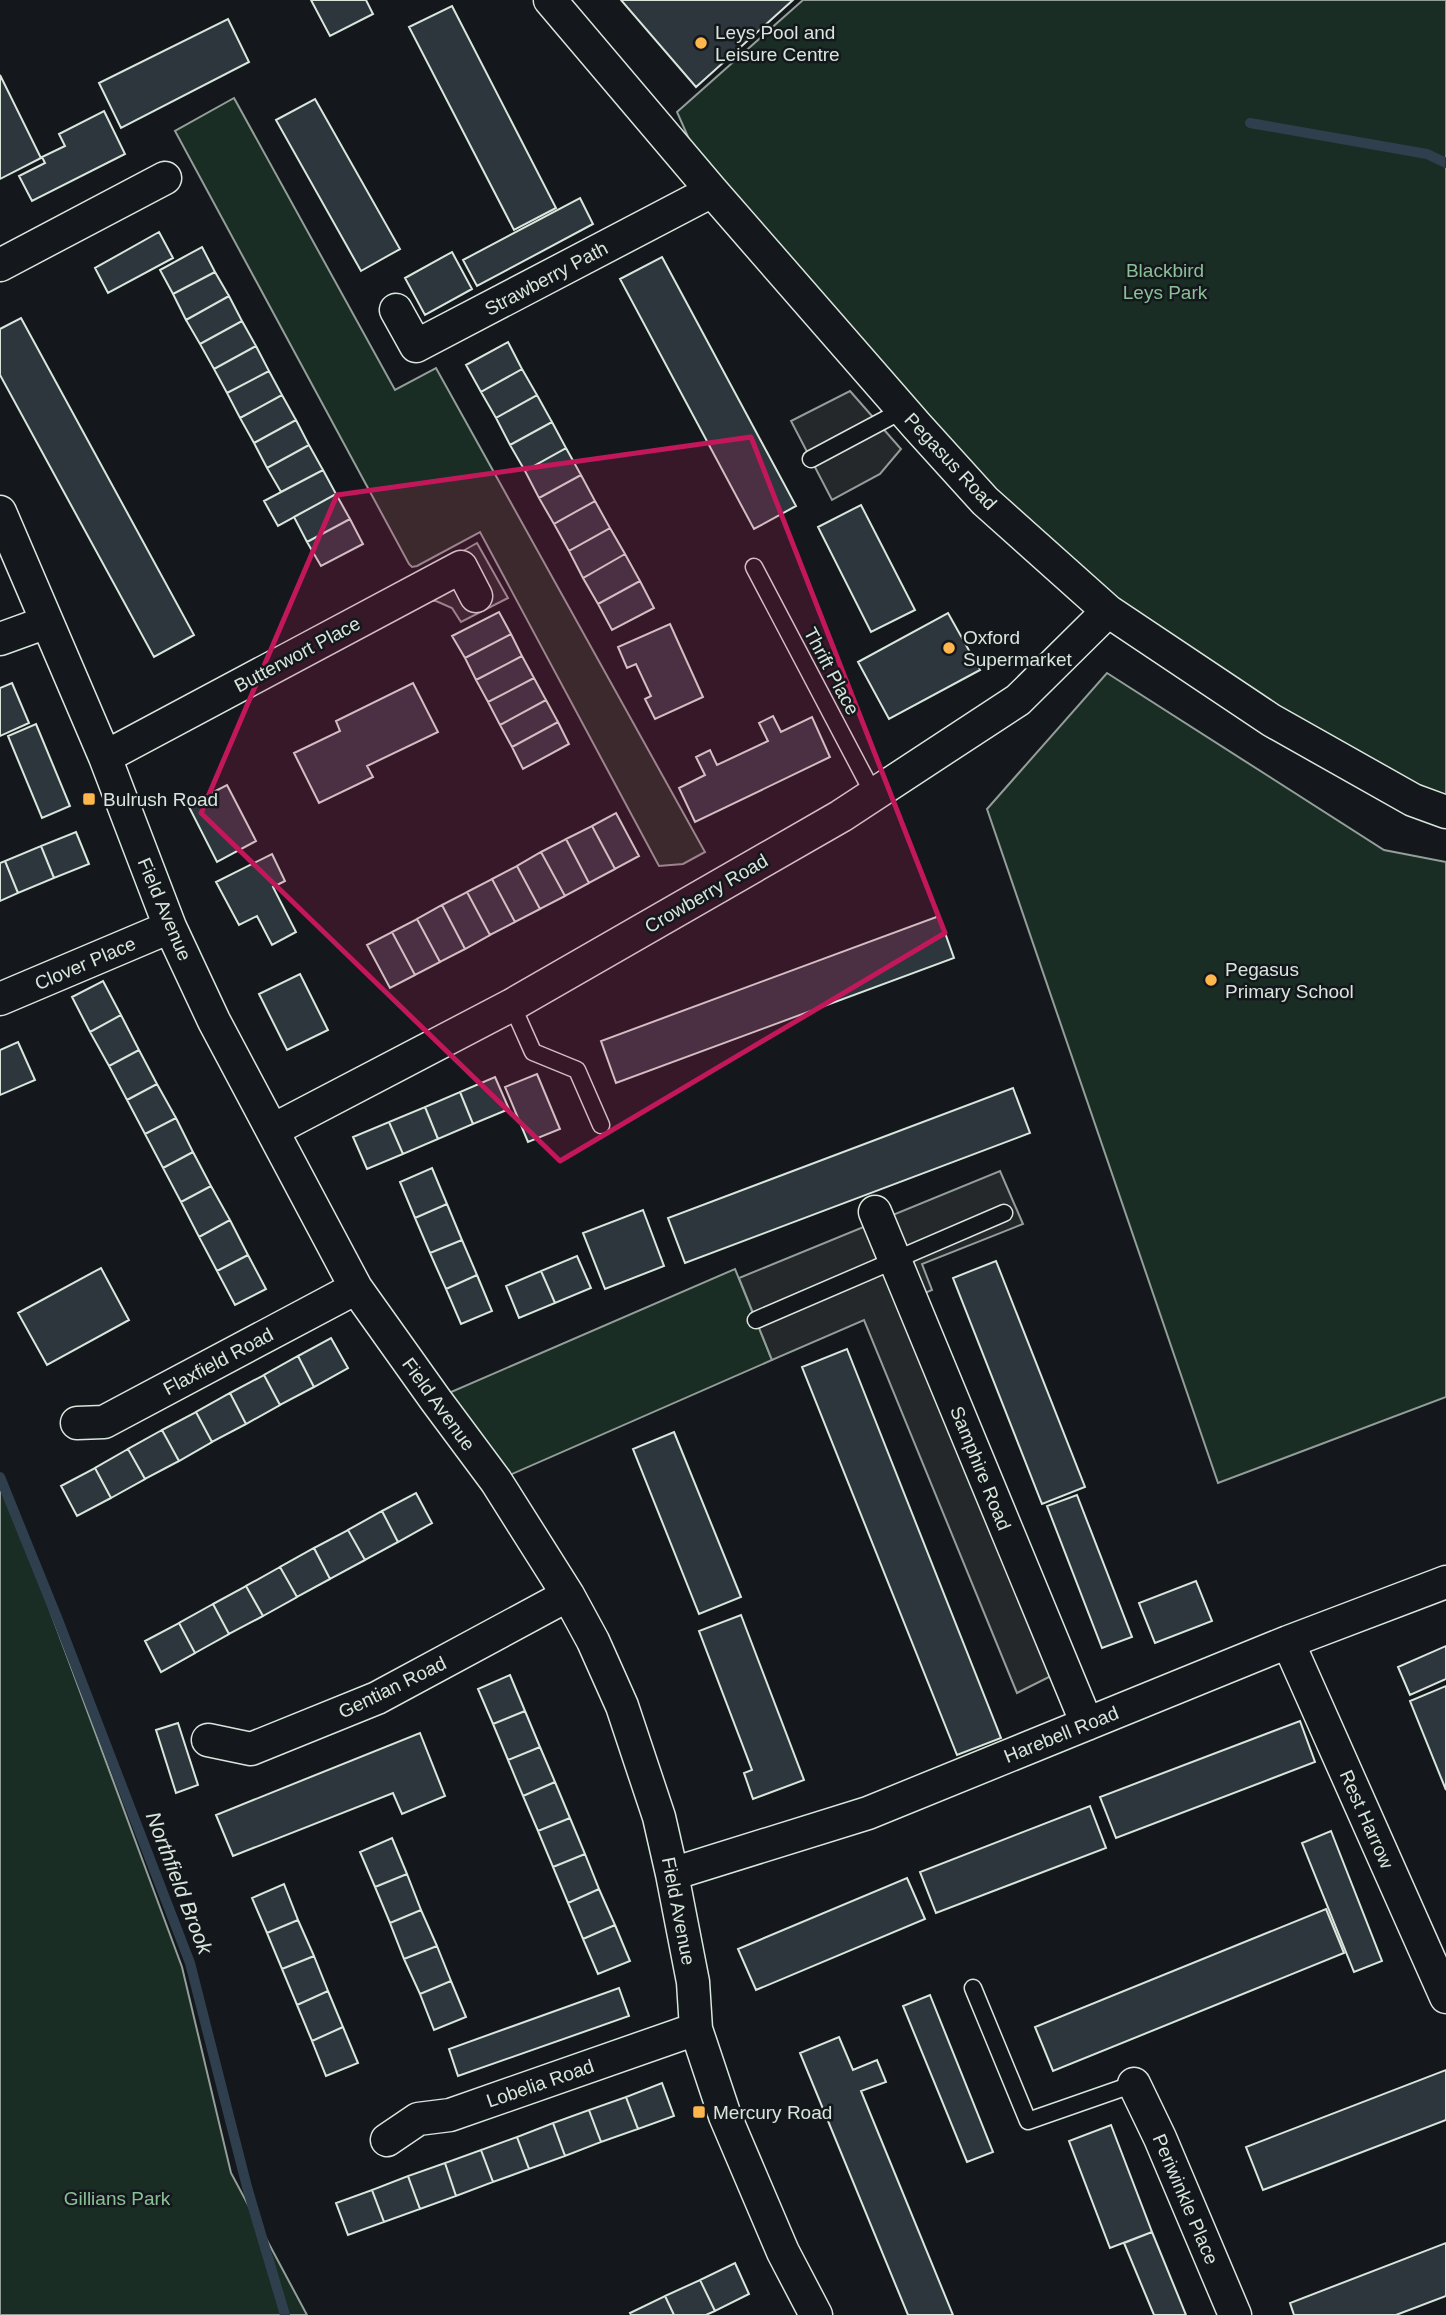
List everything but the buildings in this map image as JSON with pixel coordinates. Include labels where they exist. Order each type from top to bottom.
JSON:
[{"type":"street","name":"Pegasus Road","points":[[550,0],[712,191],[985,501],[1108,611],[1271,720],[1413,800],[1446,812]]},
{"type":"street","points":[[0,265],[164,178]]},
{"type":"street","name":"Strawberry Path","points":[[396,310],[416,346],[712,191]]},
{"type":"street","name":"Field Avenue","points":[[0,512],[104,757],[170,927],[214,1021],[356,1288],[496,1481],[568,1595],[593,1641],[622,1706],[659,1816],[693,1983],[696,2029],[725,2116],[783,2252],[816,2315]]},
{"type":"street","name":"Butterwort Place","points":[[104,757],[461,567],[476,596]]},
{"type":"street","name":"Crowberry Road","points":[[272,1130],[512,1004],[806,836],[874,794],[1018,700],[1108,611]]},
{"type":"street","points":[[0,639],[47,622]]},
{"type":"street","name":"Clover Place","points":[[0,999],[170,927]]},
{"type":"street","name":"Samphire Road","points":[[875,1212],[1087,1724]]},
{"type":"street","name":"Flaxfield Road","points":[[77,1423],[104,1422],[356,1288]]},
{"type":"street","name":"Harebell Road","points":[[672,1874],[868,1813],[1288,1642],[1446,1582]]},
{"type":"street","name":"Gentian Road","points":[[208,1740],[251,1749],[377,1698],[568,1595]]},
{"type":"street","name":"Rest Harrow","points":[[1288,1642],[1446,1997]]},
{"type":"street","name":"Lobelia Road","points":[[387,2140],[418,2119],[450,2115],[696,2029]]},
{"type":"street","name":"Periwinkle Place","points":[[1134,2084],[1160,2138],[1235,2315]]},
{"type":"lane","points":[[811,459],[903,410]]},
{"type":"lane","name":"Thrift Place","points":[[754,567],[874,794]]},
{"type":"lane","points":[[512,1004],[533,1052],[577,1070],[601,1125]]},
{"type":"lane","points":[[756,1320],[1004,1213]]},
{"type":"lane","points":[[973,1988],[1028,2121],[1134,2084]]},
{"type":"highlighted area","points":[[751,437],[945,933],[560,1161],[201,813],[337,495]]},
{"type":"green space","name":"Blackbird Leys Park","points":[[803,0],[1446,0],[1446,812],[1108,611],[712,191],[677,112]]},
{"type":"green space","points":[[234,98],[395,390],[436,368],[705,852],[683,864],[659,866],[480,532],[417,566],[412,567],[409,564],[175,131]]},
{"type":"green space","name":"Pegasus Primary School","points":[[1107,673],[1384,850],[1446,862],[1446,1397],[1218,1483],[987,809]]},
{"type":"green space","points":[[735,1269],[772,1360],[496,1481],[435,1399]]},
{"type":"green space","name":"Gillians Park","points":[[0,1475],[182,1967],[231,2173],[307,2315],[0,2315]]},
{"type":"shaded area","points":[[850,391],[901,449],[880,474],[832,500],[791,421]]},
{"type":"shaded area","points":[[477,543],[508,598],[461,622],[452,608],[429,601],[415,578]]},
{"type":"shaded area","points":[[1000,1171],[1023,1224],[922,1264],[932,1290],[902,1303],[1051,1676],[1017,1693],[864,1320],[772,1360],[739,1278]]},
{"type":"waterway","points":[[1250,123],[1427,154],[1446,163]]},
{"type":"waterway","name":"Northfield Brook","points":[[0,1477],[190,1963],[247,2187],[285,2315]]},
{"type":"place","name":"Leys Pool and Leisure Centre","points":[[701,43]]},
{"type":"place","name":"Oxford Supermarket","points":[[949,648]]},
{"type":"place","name":"Bulrush Road","points":[[89,799]]},
{"type":"place","name":"Pegasus Primary School","points":[[1211,980]]},
{"type":"place","name":"Mercury Road","points":[[699,2112]]}]
